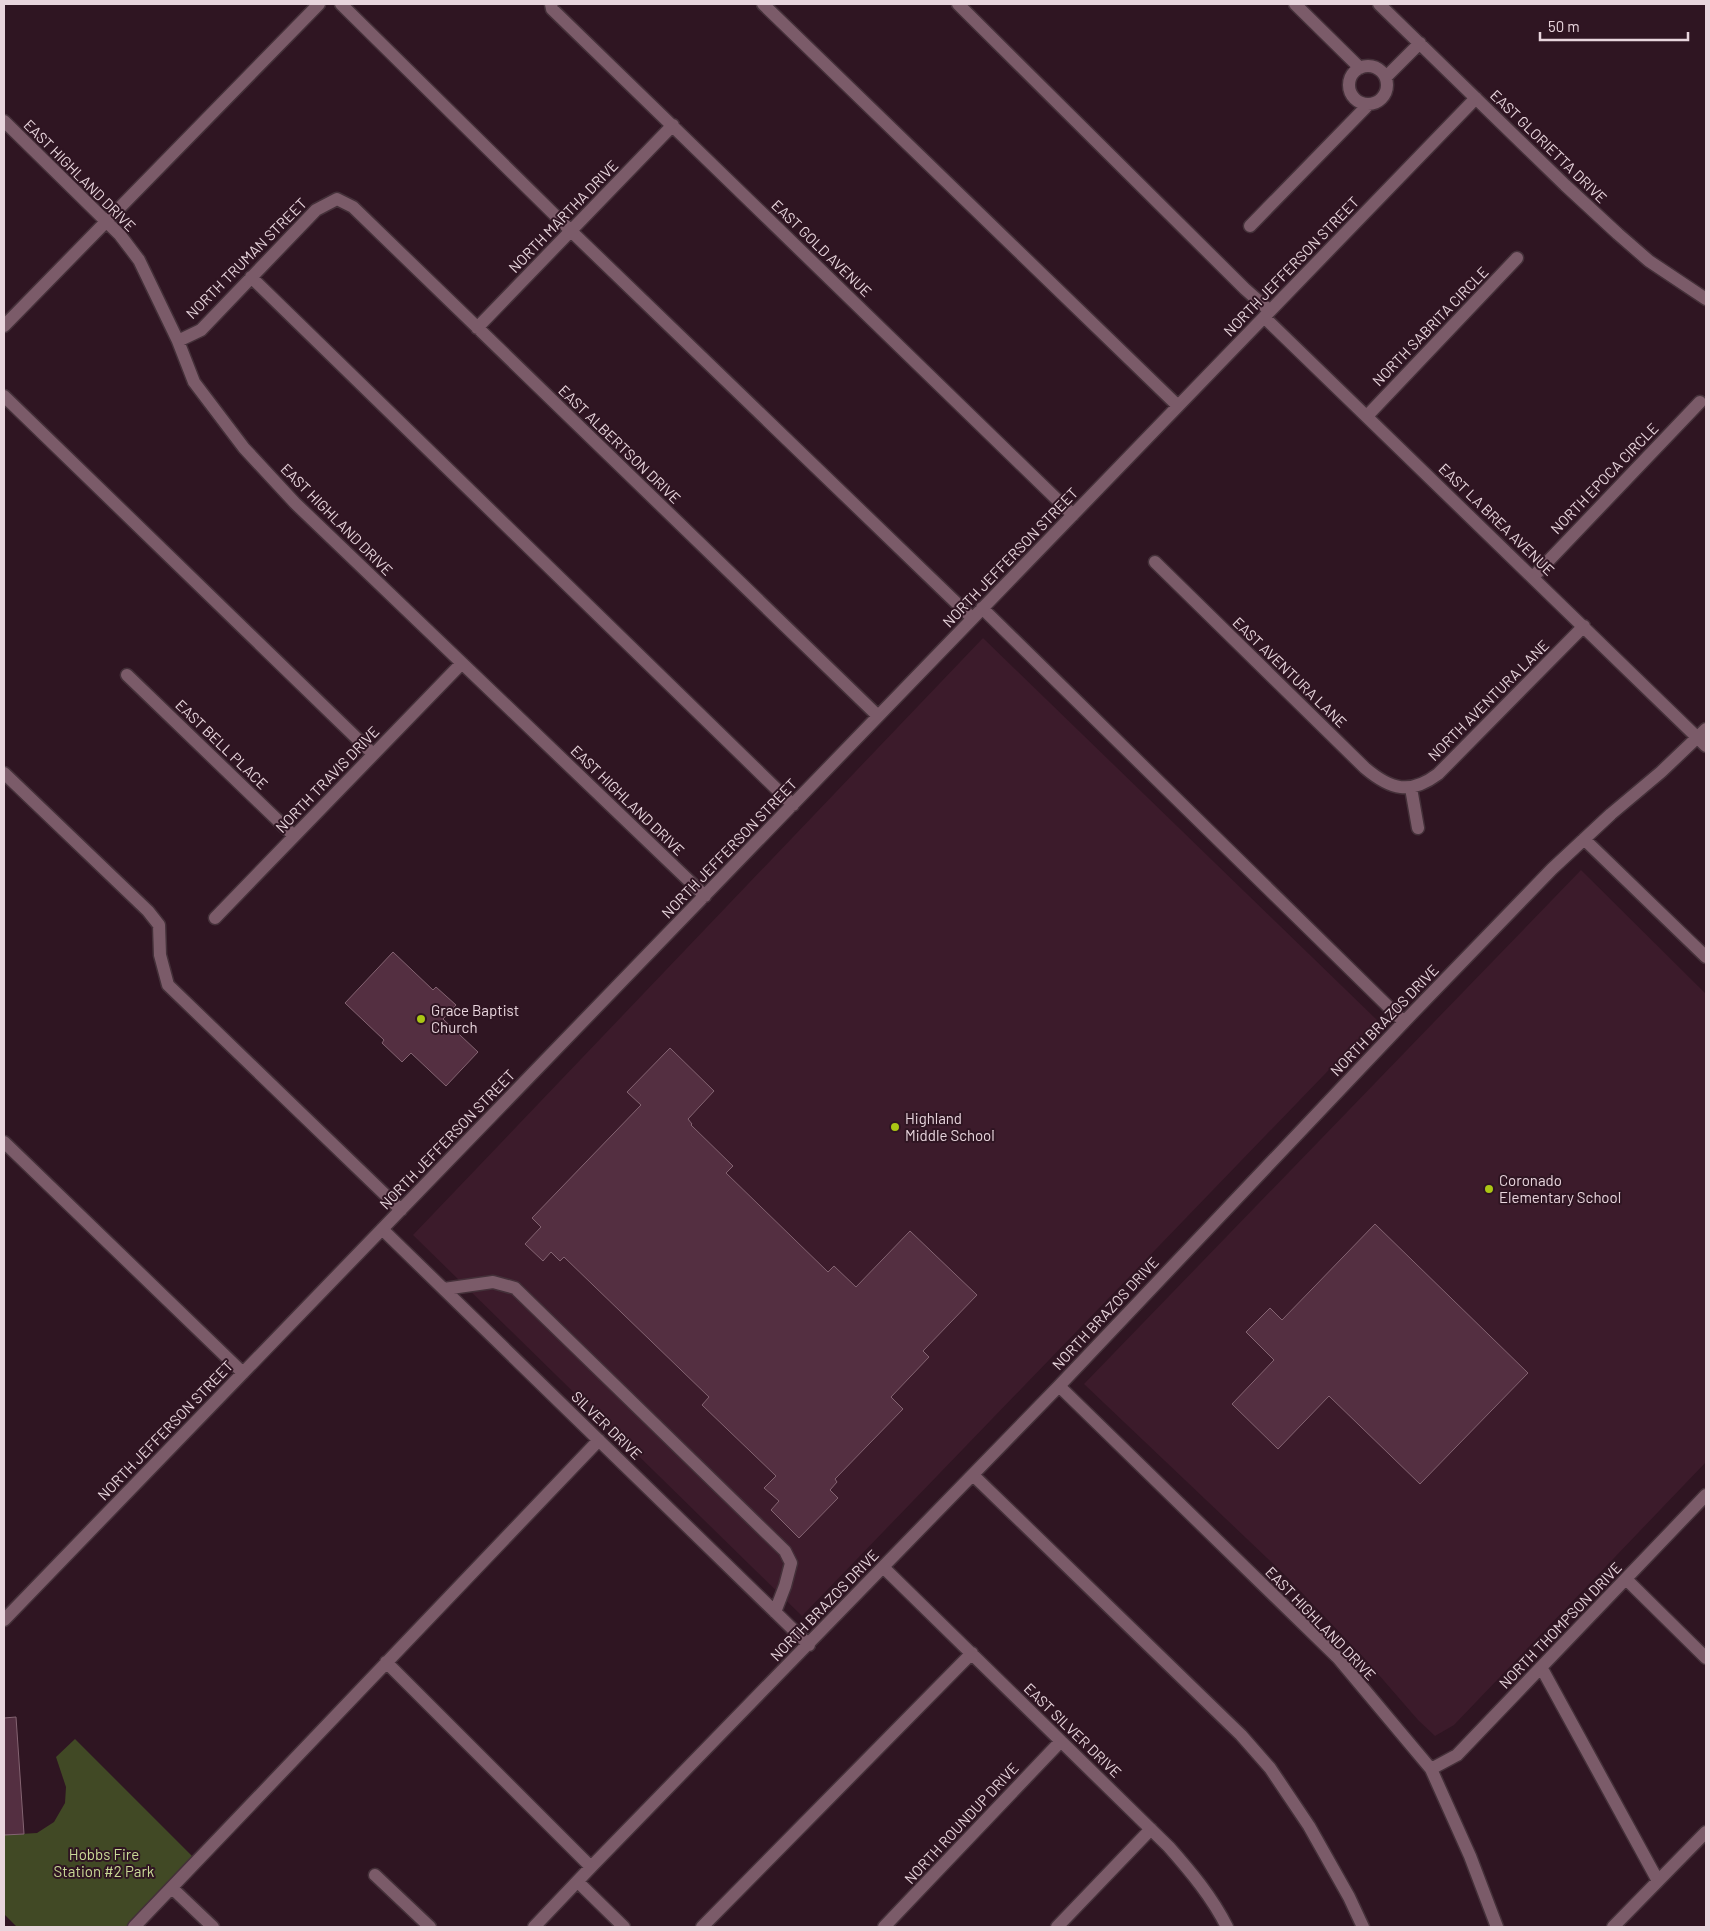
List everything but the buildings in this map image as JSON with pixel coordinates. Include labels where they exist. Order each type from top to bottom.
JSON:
[{"type":"street","points":[[4,326],[319,4]]},
{"type":"street","points":[[341,4],[571,231],[972,618]]},
{"type":"street","name":"EAST GOLD AVENUE","points":[[550,4],[552,9],[1074,515]]},
{"type":"street","points":[[763,4],[1178,406]]},
{"type":"street","name":"EAST LA BREA AVENUE","points":[[958,4],[1245,289],[1367,416],[1584,626],[1704,738]]},
{"type":"street","points":[[1294,4],[1360,68]]},
{"type":"street","name":"EAST GLORIETTA DRIVE","points":[[1379,4],[1564,185],[1624,240],[1649,261],[1706,300]]},
{"type":"street","points":[[1386,77],[1420,43]]},
{"type":"street","points":[[1375,67],[1382,71],[1386,77],[1388,85],[1382,98],[1376,103],[1362,103],[1355,99],[1351,93],[1349,86],[1350,78],[1360,68],[1375,67]]},
{"type":"street","name":"NORTH JEFFERSON STREET","points":[[4,1620],[1476,98]]},
{"type":"street","points":[[1250,226],[1369,104]]},
{"type":"street","name":"EAST HIGHLAND DRIVE","points":[[4,121],[107,221],[139,260],[178,341],[194,382],[244,448],[295,503],[705,896]]},
{"type":"street","name":"NORTH MARTHA DRIVE","points":[[477,328],[673,125]]},
{"type":"street","name":"NORTH TRUMAN STREET","points":[[178,341],[201,330],[316,210],[337,199]]},
{"type":"street","name":"EAST ALBERTSON DRIVE","points":[[337,199],[353,207],[878,716]]},
{"type":"street","name":"NORTH SABRITA CIRCLE","points":[[1367,416],[1517,258]]},
{"type":"street","points":[[251,277],[793,805]]},
{"type":"street","points":[[4,396],[373,754]]},
{"type":"street","name":"NORTH EPOCA CIRCLE","points":[[1533,577],[1700,402]]},
{"type":"street","name":"EAST AVENTURA LANE","points":[[1155,562],[1365,768],[1379,780],[1394,786],[1411,788]]},
{"type":"street","points":[[982,608],[1404,1022]]},
{"type":"street","name":"NORTH AVENTURA LANE","points":[[1411,788],[1427,782],[1438,774],[1584,626]]},
{"type":"street","name":"NORTH TRAVIS DRIVE","points":[[215,918],[462,663]]},
{"type":"street","name":"EAST BELL PLACE","points":[[127,675],[294,836]]},
{"type":"street","name":"NORTH BRAZOS DRIVE","points":[[534,1927],[1059,1386],[1404,1022],[1584,838],[1704,738]]},
{"type":"street","points":[[4,773],[148,911],[158,925],[160,955],[168,985],[401,1210]]},
{"type":"street","points":[[1411,788],[1418,828]]},
{"type":"street","points":[[1584,838],[1706,957]]},
{"type":"street","points":[[4,1142],[243,1373]]},
{"type":"street","name":"SILVER DRIVE","points":[[382,1230],[809,1645]]},
{"type":"street","points":[[444,1289],[493,1282],[515,1288],[771,1537],[785,1551],[791,1563],[775,1612]]},
{"type":"street","name":"EAST HIGHLAND DRIVE","points":[[1059,1386],[1338,1658],[1431,1769],[1470,1856],[1497,1927]]},
{"type":"street","points":[[134,1927],[599,1440]]},
{"type":"street","points":[[973,1475],[1241,1735],[1270,1768],[1309,1826],[1349,1897],[1363,1927]]},
{"type":"street","name":"NORTH THOMPSON DRIVE","points":[[1431,1769],[1457,1755],[1706,1495]]},
{"type":"street","name":"EAST SILVER DRIVE","points":[[884,1567],[1151,1829],[1194,1875],[1228,1927]]},
{"type":"street","points":[[1626,1579],[1706,1658]]},
{"type":"street","points":[[702,1927],[972,1653]]},
{"type":"street","points":[[386,1662],[591,1867]]},
{"type":"street","points":[[1541,1667],[1658,1881]]},
{"type":"street","name":"NORTH ROUNDUP DRIVE","points":[[884,1927],[1060,1741]]},
{"type":"street","points":[[1056,1927],[1151,1829]]},
{"type":"street","points":[[1613,1927],[1706,1832]]},
{"type":"street","points":[[375,1875],[430,1927]]},
{"type":"street","points":[[578,1882],[624,1927]]},
{"type":"street","points":[[172,1888],[213,1927]]},
{"type":"shaded area","name":"Highland Middle School","points":[[983,638],[1377,1020],[802,1616],[413,1235]]},
{"type":"shaded area","name":"Coronado Elementary School","points":[[1581,870],[1706,994],[1706,1462],[1454,1725],[1435,1736],[1418,1720],[1365,1659],[1286,1576],[1084,1384]]},
{"type":"green space","name":"Hobbs Fire Station #2 Park","points":[[75,1739],[196,1860],[129,1927],[17,1927],[4,1914],[4,1835],[37,1833],[54,1822],[65,1803],[66,1787],[56,1757]]},
{"type":"place","name":"Grace Baptist Church","points":[[421,1019]]},
{"type":"place","name":"Highland Middle School","points":[[895,1127]]},
{"type":"place","name":"Coronado Elementary School","points":[[1489,1189]]}]
